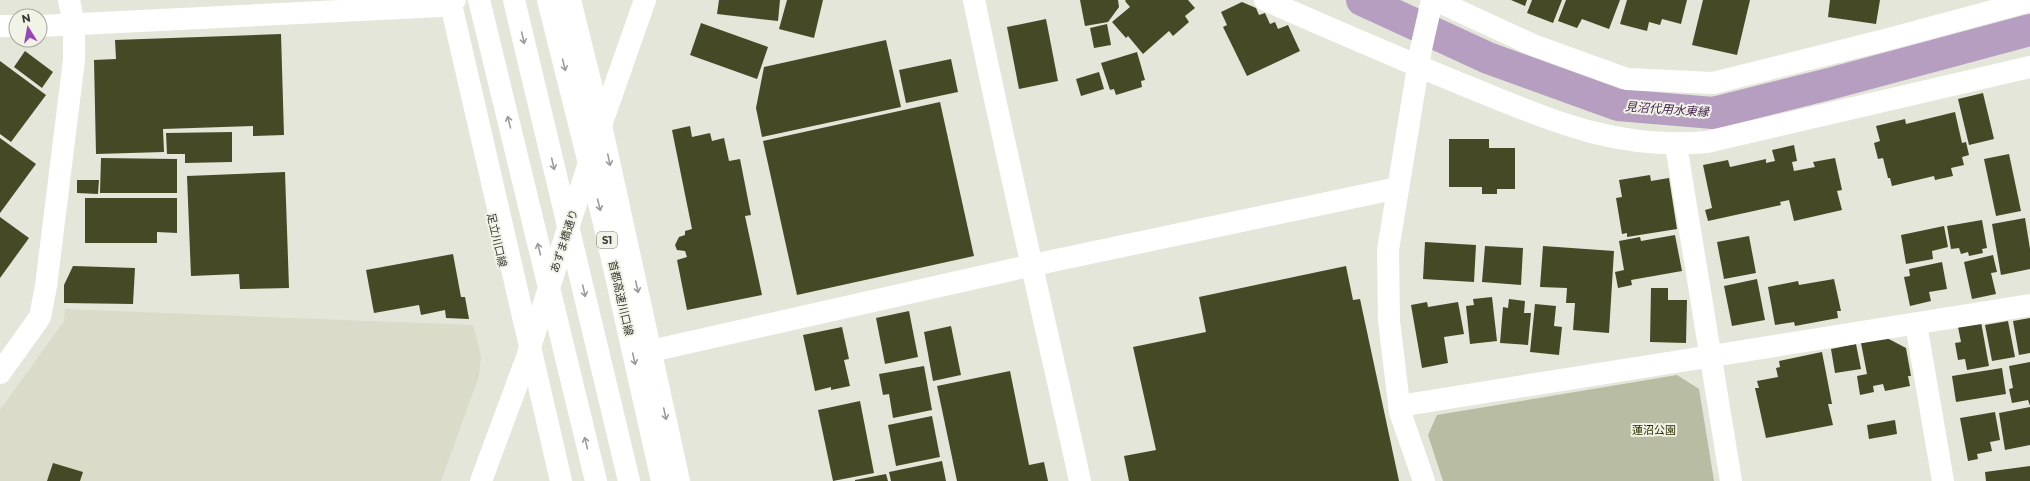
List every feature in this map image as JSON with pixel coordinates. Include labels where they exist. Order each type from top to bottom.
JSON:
[{"type":"main road","points":[[0,373],[40,317],[46,286],[74,60],[74,25],[69,0]]},
{"type":"main road","points":[[479,0],[596,481]]},
{"type":"main road","points":[[514,0],[629,481]]},
{"type":"main road","name":"首都高速川口線","points":[[548,0],[602,215],[662,481]]},
{"type":"main road","points":[[570,0],[601,124],[679,481]]},
{"type":"main road","name":"あずま橋通り","points":[[481,481],[526,360],[601,124],[645,0]]},
{"type":"main road","points":[[974,0],[1001,131],[1033,265],[1080,481]]},
{"type":"main road","points":[[1265,0],[1420,58],[1563,124],[1603,136],[1676,145],[1707,142],[2030,67]]},
{"type":"main road","points":[[48,26],[447,1],[561,481]]},
{"type":"main road","name":"足立川口線","points":[[447,1],[552,481]]},
{"type":"main road","points":[[1424,481],[1399,406],[1389,321],[1388,250],[1420,58],[1432,3],[1533,45],[1627,79],[1713,83],[1885,40],[2030,1]]},
{"type":"main road","points":[[1676,145],[1731,481]]},
{"type":"main road","points":[[650,351],[1033,265],[1398,188]]},
{"type":"main road","points":[[1399,406],[2030,305]]},
{"type":"main road","points":[[1916,324],[1943,481]]},
{"type":"shaded area","points":[[65,309],[473,325],[481,356],[479,376],[441,481],[0,481],[0,410],[64,321]]},
{"type":"green space","name":"蓮沼公園","points":[[1677,375],[1699,389],[1714,481],[1443,481],[1428,435],[1437,415]]},
{"type":"building","points":[[719,0],[780,0],[778,21],[717,14]]},
{"type":"building","points":[[787,0],[823,0],[814,38],[779,29]]},
{"type":"building","points":[[1080,0],[1118,0],[1119,7],[1108,22],[1085,26]]},
{"type":"building","points":[[1188,0],[1195,8],[1185,16],[1189,22],[1173,36],[1169,31],[1143,54],[1128,36],[1126,38],[1112,22],[1130,7],[1125,1]]},
{"type":"building","points":[[1511,0],[1527,0],[1525,6]]},
{"type":"building","points":[[1532,0],[1562,0],[1553,23],[1527,13]]},
{"type":"building","points":[[1566,0],[1620,0],[1609,29],[1582,19],[1577,28],[1558,21]]},
{"type":"building","points":[[1627,0],[1687,0],[1681,24],[1662,19],[1660,25],[1649,22],[1647,31],[1620,24]]},
{"type":"building","points":[[1703,0],[1750,0],[1737,55],[1692,45]]},
{"type":"building","points":[[1830,0],[1880,0],[1876,24],[1828,17]]},
{"type":"building","points":[[1242,2],[1256,8],[1259,15],[1265,13],[1270,24],[1275,22],[1278,29],[1288,25],[1300,51],[1247,76],[1223,27],[1227,25],[1221,12]]},
{"type":"building","points":[[1046,19],[1058,81],[1019,89],[1007,27]]},
{"type":"building","points":[[701,23],[768,47],[757,79],[690,55]]},
{"type":"building","points":[[1107,24],[1111,45],[1094,48],[1090,28]]},
{"type":"building","points":[[281,34],[284,135],[253,136],[253,126],[163,129],[164,152],[96,154],[94,60],[116,59],[115,40]]},
{"type":"building","points":[[886,40],[901,107],[762,137],[756,108],[764,67]]},
{"type":"building","points":[[25,51],[53,72],[42,88],[14,67]]},
{"type":"building","points":[[1137,52],[1145,80],[1141,81],[1142,87],[1116,95],[1114,89],[1110,90],[1101,63]]},
{"type":"building","points":[[951,59],[958,92],[906,103],[899,70]]},
{"type":"building","points":[[0,61],[46,95],[11,142],[0,134]]},
{"type":"building","points":[[1099,72],[1104,89],[1081,96],[1076,79]]},
{"type":"building","points":[[1983,93],[1994,139],[1969,145],[1958,99]]},
{"type":"building","points":[[940,102],[974,256],[797,295],[763,141]]},
{"type":"building","points":[[1955,112],[1962,143],[1966,142],[1969,155],[1962,157],[1964,165],[1951,168],[1953,176],[1935,180],[1934,176],[1892,186],[1890,178],[1888,178],[1883,158],[1878,159],[1874,143],[1880,141],[1876,126],[1905,119],[1906,124]]},
{"type":"building","points":[[690,126],[692,137],[710,133],[712,141],[724,138],[729,161],[740,159],[751,215],[745,216],[762,295],[687,310],[677,260],[687,257],[685,251],[677,250],[675,245],[679,237],[685,235],[685,231],[692,229],[672,130]]},
{"type":"building","points":[[232,132],[232,162],[185,163],[185,154],[167,154],[166,133]]},
{"type":"building","points":[[0,138],[36,164],[0,213]]},
{"type":"building","points":[[1449,139],[1489,139],[1489,148],[1515,148],[1515,189],[1497,189],[1497,194],[1482,194],[1482,187],[1449,187]]},
{"type":"building","points":[[1794,145],[1797,161],[1792,162],[1794,171],[1815,167],[1813,162],[1835,158],[1842,190],[1837,191],[1842,210],[1794,221],[1789,200],[1780,202],[1781,205],[1708,221],[1705,210],[1712,208],[1703,165],[1728,160],[1730,167],[1766,159],[1766,163],[1775,161],[1772,150]]},
{"type":"building","points":[[2009,154],[2021,211],[1996,216],[1984,159]]},
{"type":"building","points":[[101,158],[177,159],[177,193],[100,193]]},
{"type":"building","points":[[285,172],[289,288],[240,289],[239,274],[191,276],[187,176]]},
{"type":"building","points":[[1650,175],[1651,181],[1669,178],[1677,229],[1627,237],[1627,233],[1622,234],[1616,198],[1622,197],[1619,180]]},
{"type":"building","points":[[77,180],[99,180],[98,194],[77,193]]},
{"type":"building","points":[[85,198],[177,198],[177,233],[157,232],[157,243],[85,243]]},
{"type":"building","points":[[0,217],[29,238],[0,278]]},
{"type":"building","points":[[2025,218],[2030,249],[2030,269],[2001,275],[1992,224]]},
{"type":"building","points":[[1982,220],[1987,248],[1982,249],[1983,253],[1969,256],[1968,252],[1961,254],[1959,248],[1951,249],[1947,226]]},
{"type":"building","points":[[1944,226],[1948,247],[1932,251],[1933,259],[1906,264],[1901,235]]},
{"type":"building","points":[[1675,235],[1682,271],[1631,280],[1632,285],[1618,288],[1615,272],[1624,270],[1619,241],[1640,237],[1641,241]]},
{"type":"building","points":[[1749,236],[1756,273],[1724,279],[1717,242]]},
{"type":"building","points":[[1425,242],[1476,245],[1474,282],[1423,279]]},
{"type":"building","points":[[1485,246],[1523,248],[1521,285],[1482,282]]},
{"type":"building","points":[[1543,246],[1614,251],[1609,333],[1573,330],[1575,303],[1566,303],[1567,288],[1540,287]]},
{"type":"building","points":[[453,254],[461,297],[465,297],[469,319],[446,318],[445,310],[421,315],[419,305],[374,313],[366,270]]},
{"type":"building","points":[[1993,255],[1997,272],[1991,273],[1996,294],[1972,299],[1964,262]]},
{"type":"building","points":[[1942,262],[1947,289],[1929,292],[1931,301],[1910,306],[1904,277],[1910,276],[1909,269]]},
{"type":"building","points":[[73,266],[135,268],[133,304],[64,303],[64,285]]},
{"type":"building","points":[[1346,266],[1353,300],[1360,299],[1399,481],[1129,481],[1124,456],[1156,450],[1133,347],[1206,332],[1199,297]]},
{"type":"building","points":[[1757,279],[1765,320],[1732,326],[1724,286]]},
{"type":"building","points":[[1834,279],[1841,311],[1837,311],[1838,318],[1795,326],[1794,322],[1775,325],[1768,287],[1798,281],[1799,285]]},
{"type":"building","points":[[1651,288],[1668,288],[1668,300],[1687,300],[1686,343],[1650,342]]},
{"type":"building","points":[[1492,297],[1497,341],[1470,344],[1466,306],[1474,305],[1473,299]]},
{"type":"building","points":[[1509,299],[1525,301],[1524,313],[1531,313],[1528,345],[1500,343],[1503,307],[1508,308]]},
{"type":"building","points":[[1427,302],[1428,307],[1458,302],[1464,334],[1444,337],[1448,363],[1422,368],[1411,305]]},
{"type":"building","points":[[1535,304],[1556,306],[1554,326],[1562,327],[1559,355],[1530,352]]},
{"type":"building","points":[[909,311],[918,357],[885,364],[876,318]]},
{"type":"building","points":[[2030,318],[2030,353],[2019,355],[2013,321]]},
{"type":"building","points":[[2008,321],[2015,357],[1992,361],[1985,325]]},
{"type":"building","points":[[1981,322],[1989,366],[1967,370],[1965,359],[1958,360],[1955,343],[1961,342],[1958,327]]},
{"type":"building","points":[[951,326],[961,375],[933,381],[924,332]]},
{"type":"building","points":[[842,327],[849,359],[844,360],[850,386],[831,390],[831,387],[815,391],[803,335]]},
{"type":"building","points":[[1887,338],[1906,348],[1911,376],[1908,376],[1910,386],[1885,391],[1883,384],[1873,386],[1874,392],[1860,395],[1857,376],[1867,374],[1861,343]]},
{"type":"building","points":[[1856,344],[1861,369],[1835,373],[1831,349]]},
{"type":"building","points":[[1822,352],[1832,404],[1828,404],[1833,425],[1766,438],[1755,388],[1759,388],[1757,381],[1778,377],[1776,368],[1780,367],[1779,361]]},
{"type":"building","points":[[2030,362],[2030,406],[2028,400],[2012,403],[2009,389],[2013,388],[2009,366]]},
{"type":"building","points":[[924,366],[932,410],[893,418],[889,394],[883,395],[879,374]]},
{"type":"building","points":[[2002,368],[2006,394],[1956,402],[1952,376]]},
{"type":"building","points":[[1010,371],[1029,465],[1044,462],[1048,481],[957,481],[937,386]]},
{"type":"building","points":[[860,401],[874,473],[833,481],[818,410]]},
{"type":"building","points":[[2030,407],[2030,445],[2005,450],[1999,413]]},
{"type":"building","points":[[1995,412],[2000,440],[1990,442],[1992,451],[1977,454],[1978,459],[1968,461],[1960,418]]},
{"type":"building","points":[[932,416],[940,457],[896,466],[888,425]]},
{"type":"building","points":[[1895,420],[1897,434],[1869,439],[1867,425]]},
{"type":"building","points":[[942,461],[946,481],[891,481],[889,472]]},
{"type":"building","points":[[53,463],[83,472],[80,481],[47,481]]},
{"type":"building","points":[[2030,466],[2030,481],[1986,481],[1985,472]]},
{"type":"building","points":[[886,474],[888,481],[855,481],[855,480]]},
{"type":"waterway","name":"見沼代用水東縁","points":[[1362,0],[1488,58],[1618,105],[1713,113],[1829,84],[2030,30]]}]
